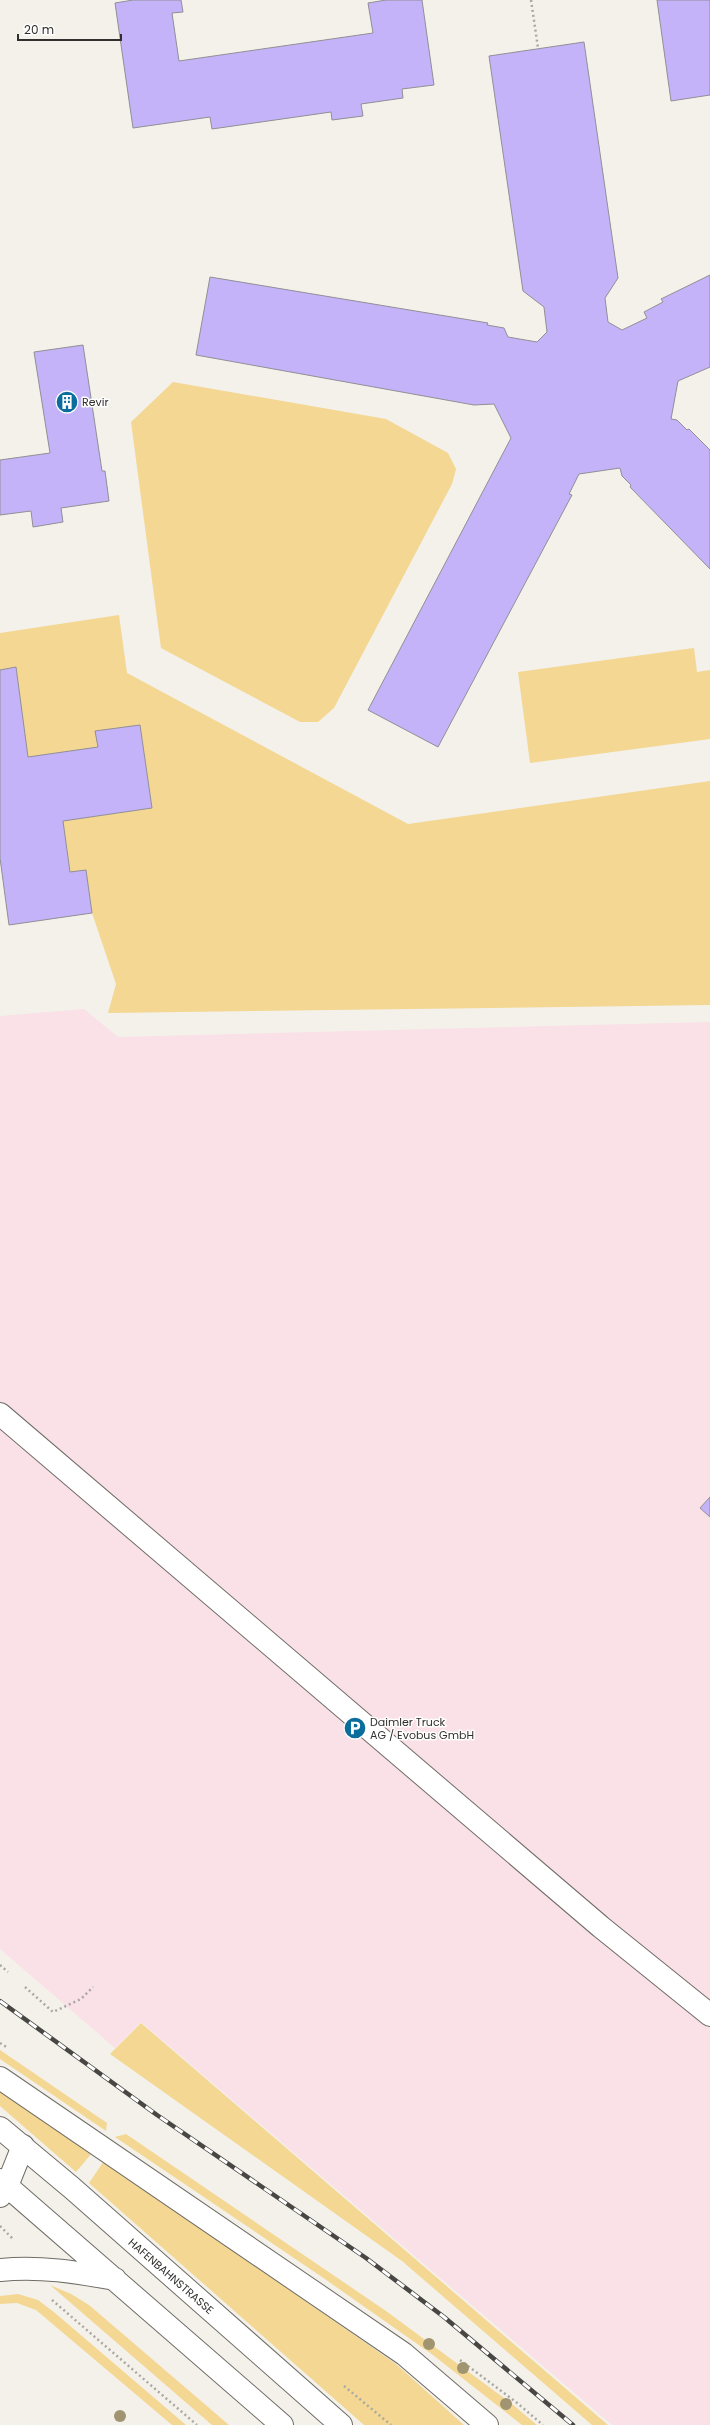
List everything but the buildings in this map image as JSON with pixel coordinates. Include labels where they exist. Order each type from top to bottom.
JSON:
[{"type":"main road","points":[[0,1414],[601,1927],[710,2015]]},
{"type":"main road","points":[[0,2078],[404,2354],[487,2425]]},
{"type":"main road","name":"HAFENBAHNSTRASSE","points":[[0,2128],[23,2146],[341,2425]]},
{"type":"main road","points":[[0,2158],[23,2146]]},
{"type":"main road","points":[[23,2146],[2,2187],[115,2279],[282,2425]]},
{"type":"main road","points":[[0,2270],[29,2267],[59,2269],[115,2279]]},
{"type":"path","points":[[531,0],[538,48]]},
{"type":"path","points":[[0,1965],[8,1972]]},
{"type":"path","points":[[25,1988],[53,2012],[81,1999],[93,1987]]},
{"type":"path","points":[[50,2299],[197,2425]]},
{"type":"shaded area","points":[[173,382],[386,419],[448,453],[456,469],[452,484],[334,708],[318,722],[300,722],[161,648],[131,422]]},
{"type":"shaded area","points":[[119,615],[127,673],[408,824],[710,781],[710,1005],[108,1013],[116,984],[92,913],[86,870],[70,872],[63,821],[152,808],[140,725],[96,731],[98,747],[28,757],[16,668],[0,670],[0,633]]},
{"type":"shaded area","points":[[694,648],[697,672],[710,670],[710,739],[530,763],[518,672]]},
{"type":"shaded area","name":"Daimler Truck AG / Evobus GmbH","points":[[84,1009],[118,1037],[710,1022],[710,2425],[612,2425],[141,2022],[115,2048],[0,1949],[0,1016]]},
{"type":"shaded area","points":[[141,2023],[608,2425],[592,2425],[402,2261],[110,2054]]},
{"type":"shaded area","points":[[0,2050],[107,2123],[106,2131],[0,2059]]},
{"type":"shaded area","points":[[0,2089],[92,2153],[76,2172],[0,2106]]},
{"type":"shaded area","points":[[126,2134],[386,2311],[512,2404],[537,2425],[522,2425],[433,2355],[322,2277],[115,2137]]},
{"type":"shaded area","points":[[104,2161],[396,2364],[464,2425],[364,2425],[89,2183]]},
{"type":"shaded area","points":[[50,2285],[71,2294],[89,2305],[229,2425],[212,2425]]},
{"type":"shaded area","points":[[18,2294],[38,2300],[55,2313],[186,2425],[172,2425],[36,2310],[17,2303],[0,2304],[0,2296]]},
{"type":"railway","points":[[0,2001],[157,2115],[366,2258],[444,2317],[573,2425]]},
{"type":"place","name":"Revir","points":[[67,402]]},
{"type":"place","name":"Daimler Truck AG / Evobus GmbH","points":[[355,1728]]}]
